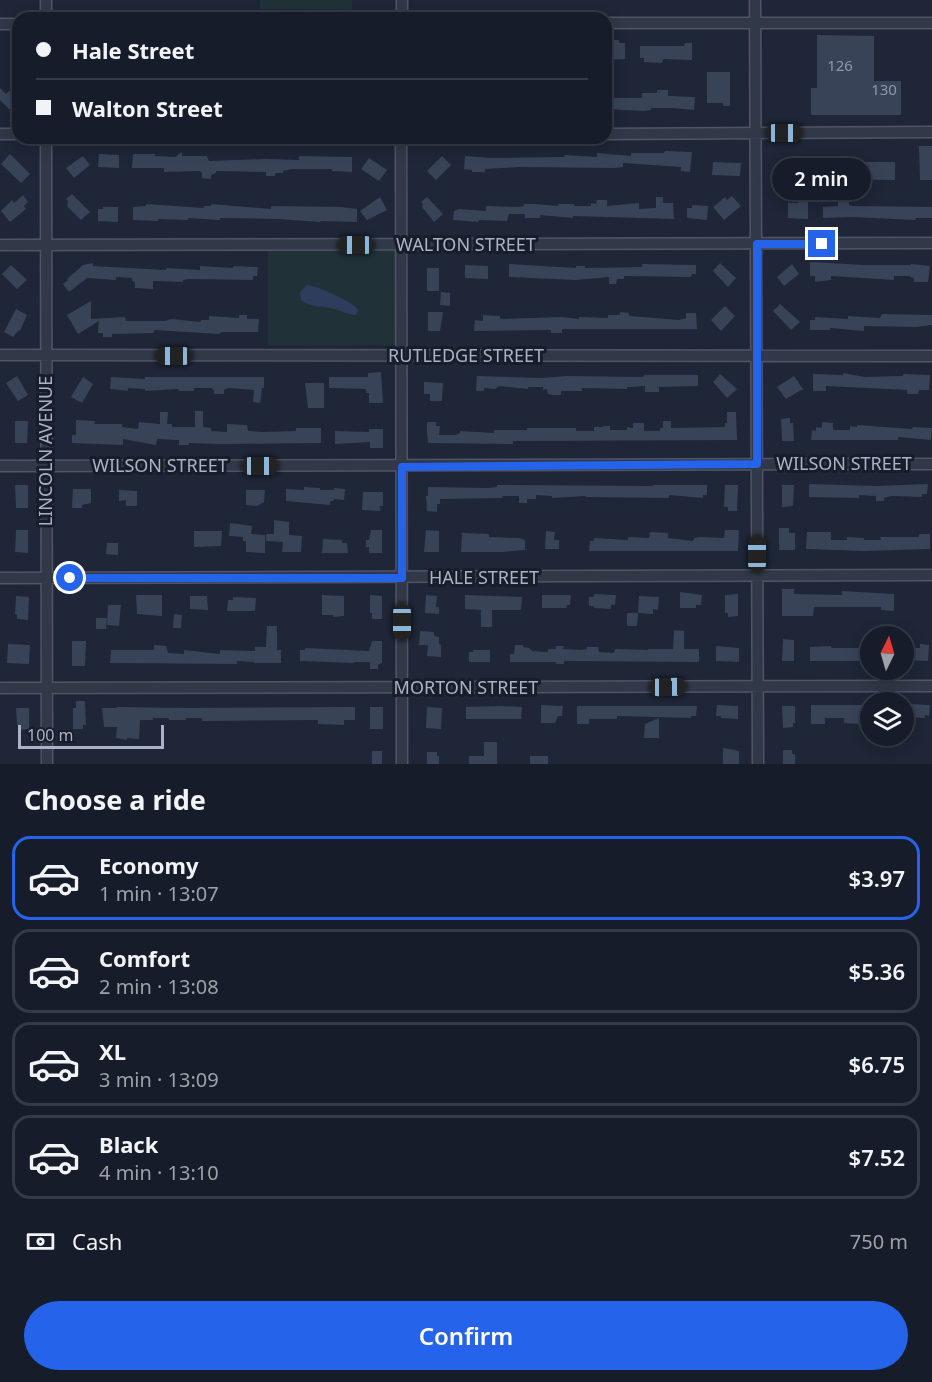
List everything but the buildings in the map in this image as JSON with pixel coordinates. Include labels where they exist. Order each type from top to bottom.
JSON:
[{"type":"street","points":[[755,0],[758,764]]},
{"type":"street","points":[[612,23],[932,22]]},
{"type":"street","points":[[612,134],[932,132]]},
{"type":"street","name":"LINCOLN AVENUE","points":[[46,144],[47,764]]},
{"type":"street","points":[[401,144],[402,764]]},
{"type":"street","name":"WALTON STREET","points":[[0,245],[932,243]]},
{"type":"street","name":"RUTLEDGE STREET","points":[[0,355],[932,356]]},
{"type":"street","name":"WILSON STREET","points":[[0,466],[402,467],[932,464]]},
{"type":"street","name":"HALE STREET","points":[[0,578],[932,575]]},
{"type":"street","name":"MORTON STREET","points":[[0,688],[932,686]]},
{"type":"shaded area","points":[[260,0],[352,0],[352,10],[260,9]]},
{"type":"shaded area","points":[[268,250],[396,250],[396,345],[268,345]]},
{"type":"water","points":[[307,285],[349,302],[358,310],[356,315],[312,305],[301,300],[300,292]]},
{"type":"route","points":[[70,578],[402,578],[402,467],[757,464],[757,244],[822,244]]}]
